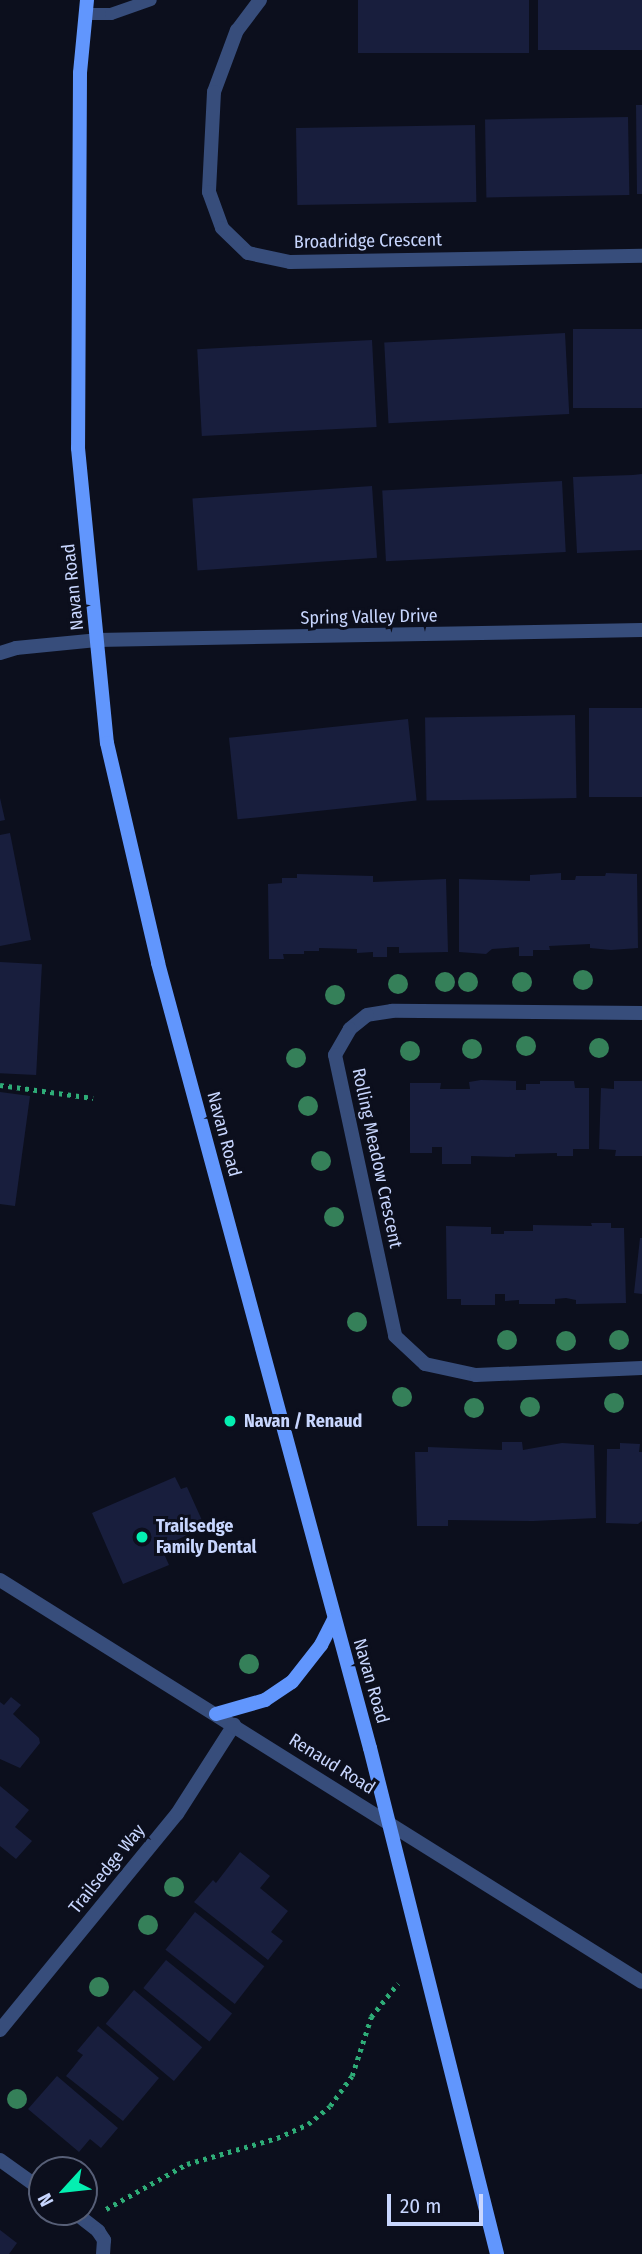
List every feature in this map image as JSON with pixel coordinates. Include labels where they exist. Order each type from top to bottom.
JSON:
[{"type":"main road","name":"Navan Road","points":[[86,7],[80,73],[78,448],[107,743],[158,963],[388,1822],[497,2254]]},
{"type":"main road","points":[[216,1714],[265,1700],[292,1682],[321,1645],[334,1620]]},
{"type":"street","name":"Broadridge Crescent","points":[[260,0],[237,30],[214,92],[209,192],[222,228],[248,253],[290,262],[642,256]]},
{"type":"street","name":"Spring Valley Drive","points":[[0,653],[16,648],[97,640],[642,630]]},
{"type":"street","name":"Rolling Meadow Crescent","points":[[642,1013],[392,1011],[367,1015],[350,1028],[335,1055],[395,1336],[425,1364],[476,1375],[642,1367]]},
{"type":"street","name":"Renaud Road","points":[[0,1580],[642,1982]]},
{"type":"street","name":"Trailsedge Way","points":[[0,2030],[177,1814],[234,1725]]},
{"type":"street","points":[[0,2160],[28,2180]]},
{"type":"street","points":[[92,2226],[104,2240],[103,2254]]},
{"type":"lane","points":[[86,7],[111,14],[151,0]]},
{"type":"path","points":[[0,1085],[93,1098]]},
{"type":"path","points":[[98,2216],[108,2206],[187,2164],[277,2138],[308,2124],[330,2106],[347,2084],[358,2060],[370,2017],[398,1983]]},
{"type":"building","points":[[358,0],[529,0],[529,53],[358,53]]},
{"type":"building","points":[[538,0],[642,0],[642,50],[538,50]]},
{"type":"building","points":[[636,105],[642,105],[642,194],[637,194]]},
{"type":"building","points":[[628,117],[629,195],[486,197],[485,119]]},
{"type":"building","points":[[475,125],[476,202],[297,205],[296,128]]},
{"type":"building","points":[[573,329],[642,329],[642,408],[573,408]]},
{"type":"building","points":[[565,333],[569,414],[388,423],[384,342]]},
{"type":"building","points":[[372,340],[377,427],[202,436],[197,349]]},
{"type":"building","points":[[642,474],[642,550],[577,553],[573,477]]},
{"type":"building","points":[[562,481],[566,552],[386,561],[382,490]]},
{"type":"building","points":[[372,486],[377,558],[197,570],[192,499]]},
{"type":"building","points":[[589,708],[642,708],[642,797],[589,797]]},
{"type":"building","points":[[575,715],[576,798],[426,801],[425,718]]},
{"type":"building","points":[[408,719],[417,801],[238,819],[229,738]]},
{"type":"building","points":[[0,798],[5,820],[0,821]]},
{"type":"building","points":[[10,833],[31,940],[0,946],[0,835]]},
{"type":"building","points":[[561,873],[561,880],[575,880],[576,876],[605,876],[606,873],[637,874],[638,948],[611,950],[590,948],[590,944],[549,946],[550,950],[533,950],[533,956],[519,956],[519,947],[492,949],[486,954],[459,952],[459,879],[530,881],[530,875]]},
{"type":"building","points":[[297,874],[373,876],[373,882],[446,879],[448,952],[399,953],[399,947],[387,947],[387,957],[373,957],[373,952],[357,953],[357,949],[319,948],[319,951],[304,951],[304,954],[283,954],[284,959],[269,959],[268,884],[282,883],[282,878],[297,878]]},
{"type":"building","points":[[0,962],[42,964],[36,1075],[0,1073]]},
{"type":"building","points":[[516,1081],[516,1090],[526,1090],[526,1084],[540,1084],[540,1081],[574,1081],[575,1088],[589,1088],[589,1149],[573,1149],[573,1156],[557,1156],[557,1153],[515,1154],[515,1157],[471,1156],[471,1164],[442,1164],[442,1147],[432,1147],[432,1153],[410,1153],[410,1083],[441,1083],[440,1089],[470,1089],[469,1082]]},
{"type":"building","points":[[614,1081],[642,1081],[642,1156],[615,1156],[616,1150],[599,1149],[601,1088],[614,1089]]},
{"type":"building","points":[[0,1092],[30,1096],[15,1206],[0,1204]]},
{"type":"building","points":[[591,1223],[611,1223],[611,1228],[624,1228],[626,1303],[576,1304],[576,1300],[566,1298],[555,1299],[555,1304],[519,1304],[519,1300],[505,1301],[505,1294],[495,1294],[495,1305],[461,1305],[461,1299],[447,1299],[446,1226],[491,1227],[491,1234],[504,1234],[504,1231],[533,1231],[533,1225],[592,1226]]},
{"type":"building","points":[[642,1238],[642,1294],[634,1293]]},
{"type":"building","points":[[502,1442],[522,1442],[523,1450],[562,1443],[594,1445],[596,1518],[533,1521],[448,1520],[448,1526],[417,1526],[415,1452],[428,1452],[428,1447],[502,1450]]},
{"type":"building","points":[[620,1443],[640,1444],[639,1452],[642,1452],[642,1521],[638,1524],[606,1523],[607,1449],[620,1449]]},
{"type":"building","name":"Trailsedge Family Dental","points":[[175,1477],[181,1489],[187,1487],[205,1527],[161,1547],[169,1565],[123,1584],[92,1513]]},
{"type":"building","points":[[11,1697],[21,1705],[13,1714],[39,1738],[40,1743],[20,1768],[0,1759],[0,1702],[4,1705]]},
{"type":"building","points":[[0,1786],[29,1810],[15,1827],[32,1841],[16,1859],[0,1846]]},
{"type":"building","points":[[240,1852],[270,1876],[260,1888],[288,1911],[271,1932],[283,1941],[268,1960],[194,1902],[213,1880],[216,1883]]},
{"type":"building","points":[[195,1912],[264,1966],[235,2004],[165,1950]]},
{"type":"building","points":[[166,1960],[232,2013],[209,2041],[143,1988]]},
{"type":"building","points":[[134,1990],[202,2047],[174,2081],[106,2024]]},
{"type":"building","points":[[98,2026],[159,2078],[123,2121],[66,2076],[83,2055],[77,2051]]},
{"type":"building","points":[[57,2076],[118,2128],[101,2148],[90,2139],[79,2152],[28,2109]]},
{"type":"building","points":[[0,2230],[17,2243],[9,2254],[0,2254]]},
{"type":"place","name":"Navan / Renaud","points":[[230,1421]]},
{"type":"place","name":"Trailsedge Family Dental","points":[[142,1537]]}]
